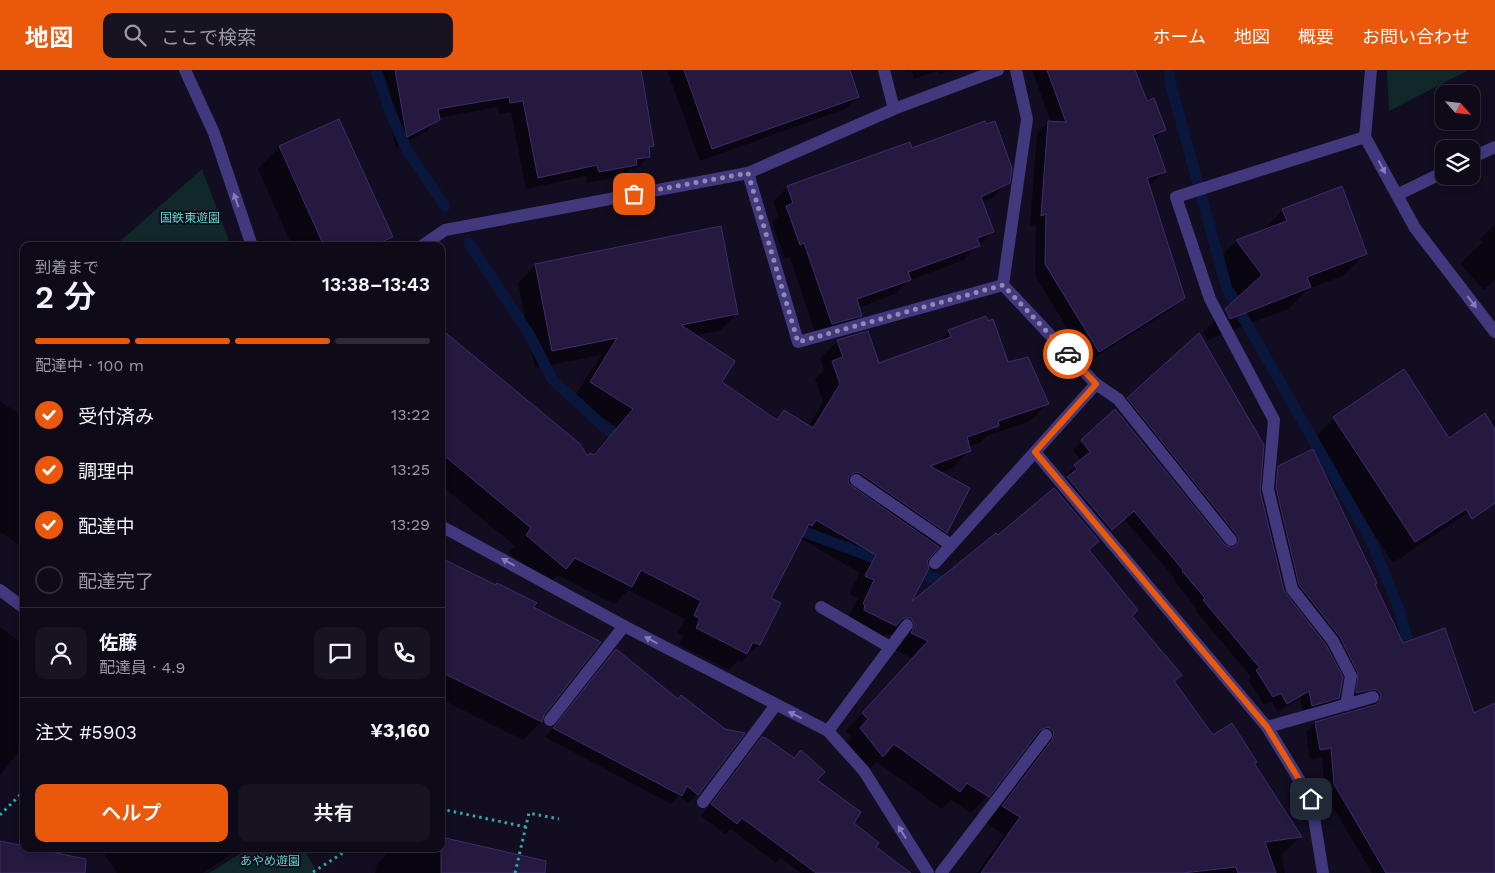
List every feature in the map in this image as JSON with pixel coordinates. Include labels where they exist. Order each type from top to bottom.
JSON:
[{"type":"street","points":[[184,70],[214,133],[251,242]]},
{"type":"street","points":[[884,70],[894,109]]},
{"type":"street","points":[[428,242],[446,230],[748,173],[894,109],[998,70]]},
{"type":"street","points":[[1003,285],[1027,118],[1016,70]]},
{"type":"street","points":[[1371,70],[1366,137],[1415,228],[1495,332]]},
{"type":"street","points":[[1346,705],[1351,676],[1333,641],[1292,590],[1268,489],[1274,420],[1210,299],[1176,197],[1366,137]]},
{"type":"street","points":[[1480,154],[1495,147]]},
{"type":"street","points":[[748,173],[798,342],[1003,285]]},
{"type":"street","points":[[1397,195],[1435,176]]},
{"type":"street","points":[[1003,285],[1096,384],[1118,399],[1231,540]]},
{"type":"street","points":[[935,563],[1096,384]]},
{"type":"street","points":[[1035,452],[1267,727],[1311,799],[1323,873]]},
{"type":"street","points":[[856,480],[951,546]]},
{"type":"street","points":[[445,528],[624,626],[828,731],[864,771],[928,873]]},
{"type":"street","points":[[0,590],[20,605]]},
{"type":"street","points":[[821,607],[890,647]]},
{"type":"street","points":[[828,731],[907,625]]},
{"type":"street","points":[[550,720],[624,626]]},
{"type":"street","points":[[1267,727],[1372,697]]},
{"type":"street","points":[[703,802],[776,705]]},
{"type":"street","points":[[941,873],[1046,735]]},
{"type":"path","points":[[0,815],[20,795]]},
{"type":"path","points":[[445,810],[526,827]]},
{"type":"path","points":[[515,873],[529,813],[559,819]]},
{"type":"path","points":[[313,872],[344,852]]},
{"type":"green space","points":[[1387,70],[1469,70],[1440,85],[1435,85],[1435,87],[1389,111]]},
{"type":"green space","name":"国鉄東遊園","points":[[202,169],[229,242],[119,242]]},
{"type":"green space","name":"あやめ遊園","points":[[243,852],[306,852],[317,873],[209,873]]},
{"type":"building","points":[[395,70],[641,70],[654,146],[649,147],[650,157],[636,159],[637,165],[599,172],[597,165],[538,178],[523,101],[510,103],[509,97],[438,109],[440,120],[407,137]]},
{"type":"building","points":[[684,70],[850,70],[859,97],[712,149]]},
{"type":"building","points":[[1047,70],[1135,70],[1147,101],[1154,98],[1166,130],[1153,135],[1166,172],[1147,178],[1185,298],[1099,352],[1045,264],[1046,214],[1041,216],[1048,121],[1066,122]]},
{"type":"building","points":[[339,119],[393,237],[381,242],[322,242],[279,146]]},
{"type":"building","points":[[985,121],[986,124],[995,121],[1012,168],[1010,183],[981,197],[994,232],[977,238],[980,246],[908,272],[911,280],[857,299],[862,316],[832,324],[804,243],[800,245],[786,206],[793,203],[787,186],[910,142],[912,148]]},
{"type":"building","points":[[1342,186],[1367,254],[1307,277],[1311,287],[1230,319],[1225,309],[1262,275],[1236,240],[1287,221],[1282,209]]},
{"type":"building","points":[[721,226],[738,314],[681,325],[735,361],[722,382],[777,420],[784,410],[813,428],[840,384],[832,361],[843,357],[837,340],[868,331],[879,363],[951,337],[948,330],[986,316],[988,321],[993,319],[1008,362],[1028,357],[1049,404],[998,421],[999,426],[967,437],[971,451],[930,466],[970,488],[947,533],[860,473],[856,472],[850,475],[849,484],[939,547],[927,561],[929,568],[912,601],[996,533],[998,535],[1054,488],[1099,541],[1089,550],[1138,610],[1132,616],[1182,675],[1174,681],[1213,735],[1232,723],[1257,762],[1254,763],[1302,837],[1265,842],[1276,873],[1238,873],[1236,867],[1183,873],[981,873],[1020,817],[1002,806],[1052,740],[1054,732],[1048,727],[1040,730],[989,797],[967,783],[960,792],[894,744],[883,757],[860,728],[868,719],[862,713],[928,641],[911,633],[915,625],[911,618],[903,618],[896,626],[864,610],[865,605],[863,604],[874,580],[865,576],[876,555],[816,520],[812,526],[809,524],[771,598],[781,603],[760,645],[753,642],[747,654],[696,628],[700,619],[694,615],[701,601],[641,570],[632,587],[575,558],[566,569],[526,535],[531,528],[445,456],[445,332],[579,443],[587,455],[591,453],[594,455],[633,409],[590,382],[617,338],[552,351],[535,264]]},
{"type":"building","points":[[1199,333],[1264,445],[1260,491],[1284,591],[1326,645],[1343,677],[1339,698],[1312,706],[1309,691],[1287,704],[1281,693],[1273,697],[1256,670],[1260,668],[1203,600],[1205,598],[1134,511],[1112,530],[1067,477],[1077,469],[1074,465],[1090,452],[1081,440],[1115,409],[1225,545],[1232,548],[1236,546],[1239,539],[1237,535],[1127,398]]},
{"type":"building","points":[[1404,369],[1449,438],[1485,413],[1495,429],[1495,503],[1472,519],[1466,509],[1415,542],[1333,417]]},
{"type":"building","points":[[1313,449],[1377,583],[1375,584],[1403,643],[1445,628],[1474,713],[1495,703],[1495,873],[1386,873],[1334,784],[1331,748],[1320,750],[1315,722],[1375,705],[1379,702],[1381,695],[1375,689],[1356,693],[1358,673],[1340,637],[1299,585],[1276,488],[1278,466]]},
{"type":"building","points":[[445,560],[537,603],[533,607],[601,642],[544,715],[542,722],[445,674]]},
{"type":"building","points":[[616,649],[678,699],[681,695],[725,729],[745,733],[698,795],[687,786],[682,796],[553,728]]},
{"type":"building","points":[[762,737],[794,758],[801,750],[825,772],[817,780],[861,812],[854,823],[879,843],[876,847],[911,873],[816,873],[742,818],[737,824],[711,804]]},
{"type":"building","points":[[445,838],[546,861],[545,873],[441,873],[441,852],[445,852]]},
{"type":"building","points":[[0,841],[20,845],[20,852],[51,852],[86,859],[85,873],[0,873]]},
{"type":"waterway","points":[[376,70],[391,114],[407,150],[445,206]]},
{"type":"waterway","points":[[1169,70],[1171,86],[1227,289],[1371,541],[1399,609],[1412,655]]},
{"type":"waterway","points":[[469,243],[529,334],[552,379],[603,426],[624,441]]},
{"type":"waterway","points":[[791,527],[888,563]]},
{"type":"waterway","points":[[910,571],[953,583]]},
{"type":"way so far","points":[[634,194],[748,173],[798,342],[1003,285],[1068,354]]},
{"type":"route","points":[[1068,354],[1096,384],[1035,452],[1267,727],[1311,799]]}]
